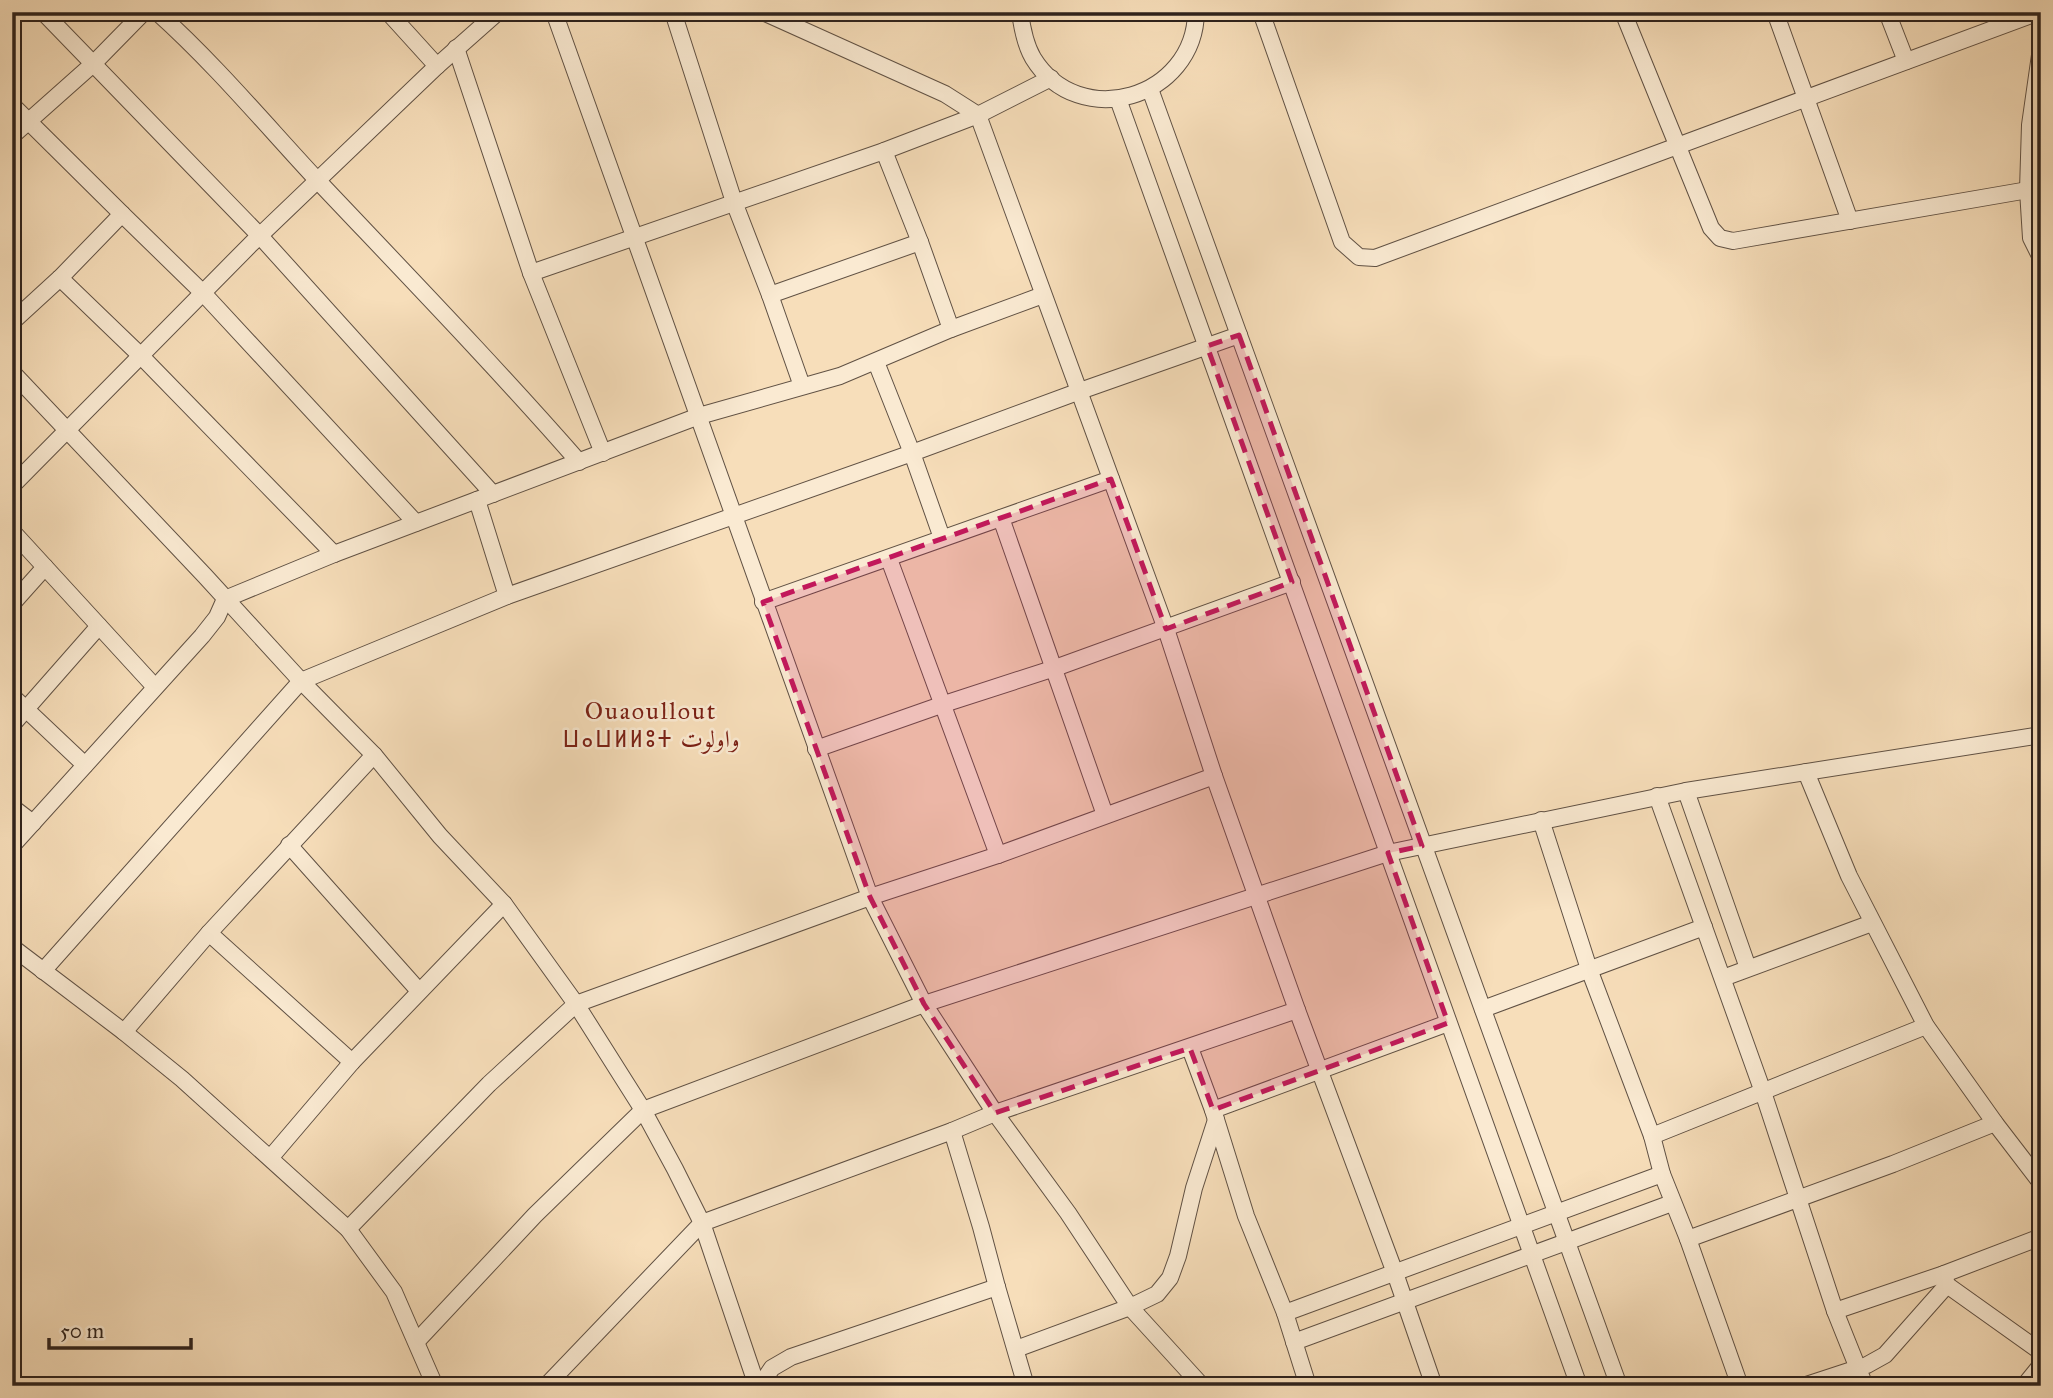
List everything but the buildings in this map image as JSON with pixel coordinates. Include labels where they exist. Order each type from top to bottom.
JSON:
[{"type":"street","points":[[43,12],[260,236],[493,494]]},
{"type":"street","points":[[12,136],[93,64],[144,12]]},
{"type":"street","points":[[157,12],[219,72],[317,180],[508,380],[579,462]]},
{"type":"street","points":[[388,12],[437,66]]},
{"type":"street","points":[[12,486],[317,180],[456,48],[498,12]]},
{"type":"street","points":[[554,12],[870,897],[924,1004],[995,1113],[1068,1213],[1130,1307],[1202,1386]]},
{"type":"street","points":[[673,12],[734,202],[771,295],[802,386]]},
{"type":"street","points":[[763,12],[946,94],[978,114],[1166,629],[1214,776],[1434,1386]]},
{"type":"street","points":[[1020,12],[1023,35],[1034,59],[1051,78],[1071,92],[1094,99],[1135,96],[1168,76],[1183,58],[1192,38],[1196,12]]},
{"type":"street","points":[[1261,12],[1342,242],[1359,257],[1375,258],[2039,12]]},
{"type":"street","points":[[1623,12],[1711,228],[1720,238],[1733,241],[2028,190]]},
{"type":"street","points":[[1775,12],[1850,221]]},
{"type":"street","points":[[1888,12],[1906,61]]},
{"type":"street","points":[[456,48],[531,273],[603,453]]},
{"type":"street","points":[[2041,48],[2030,125],[2028,190],[2031,238],[2041,258]]},
{"type":"street","points":[[531,273],[884,151],[978,114],[1051,78]]},
{"type":"street","points":[[1150,89],[1619,1386]]},
{"type":"street","points":[[1118,99],[1579,1386]]},
{"type":"street","points":[[12,106],[203,293],[416,523]]},
{"type":"street","points":[[884,151],[951,329]]},
{"type":"street","points":[[12,322],[60,278],[122,214]]},
{"type":"street","points":[[771,295],[920,242]]},
{"type":"street","points":[[60,278],[141,356],[334,554]]},
{"type":"street","points":[[12,846],[217,617],[225,600],[334,554],[699,416],[840,376],[951,329],[1043,295]]},
{"type":"street","points":[[43,971],[301,681],[507,596],[1239,335]]},
{"type":"street","points":[[876,362],[942,538]]},
{"type":"street","points":[[12,372],[301,681],[374,754],[440,836],[504,904],[576,1004],[643,1110],[702,1223],[759,1386]]},
{"type":"street","points":[[763,602],[1111,479]]},
{"type":"street","points":[[477,500],[507,596]]},
{"type":"street","points":[[1001,518],[1105,815]]},
{"type":"street","points":[[12,531],[155,687]]},
{"type":"street","points":[[889,559],[998,855]]},
{"type":"street","points":[[12,604],[46,567]]},
{"type":"street","points":[[816,749],[1055,668],[1292,582]]},
{"type":"street","points":[[12,724],[99,626]]},
{"type":"street","points":[[12,696],[85,765]]},
{"type":"street","points":[[417,1341],[535,1215],[643,1110],[924,1004],[1388,853],[1657,796],[2041,735]]},
{"type":"street","points":[[124,1032],[209,933],[374,754]]},
{"type":"street","points":[[1806,772],[1849,876],[1926,1026],[1994,1123],[2041,1183]]},
{"type":"street","points":[[348,1229],[489,1084],[576,1004],[1214,776]]},
{"type":"street","points":[[1686,791],[1748,968]]},
{"type":"street","points":[[1657,796],[1763,1093],[1835,1311],[1865,1386]]},
{"type":"street","points":[[12,807],[33,823]]},
{"type":"street","points":[[1541,820],[1589,968],[1740,1386]]},
{"type":"street","points":[[289,845],[419,991]]},
{"type":"street","points":[[271,1157],[352,1062],[504,904]]},
{"type":"street","points":[[1723,978],[1872,923]]},
{"type":"street","points":[[1483,1009],[1704,928]]},
{"type":"street","points":[[209,933],[352,1062]]},
{"type":"street","points":[[12,947],[182,1079],[348,1229],[394,1292],[435,1386]]},
{"type":"street","points":[[546,1386],[702,1223],[995,1113],[1297,1010]]},
{"type":"street","points":[[1214,1115],[1319,1070],[1448,1023]]},
{"type":"street","points":[[1651,1136],[1926,1026]]},
{"type":"street","points":[[1190,1048],[1246,1216],[1285,1313],[1308,1386]]},
{"type":"street","points":[[1016,1349],[1130,1307],[1157,1294],[1170,1278],[1178,1256],[1214,1115]]},
{"type":"street","points":[[1688,1239],[1893,1164],[1994,1123]]},
{"type":"street","points":[[952,1131],[1026,1386]]},
{"type":"street","points":[[1285,1313],[1662,1174]]},
{"type":"street","points":[[1294,1342],[1672,1203]]},
{"type":"street","points":[[1835,1311],[1946,1279],[2041,1237]]},
{"type":"street","points":[[1946,1279],[2041,1352]]},
{"type":"street","points":[[1802,1386],[1858,1368],[1885,1355],[1946,1279]]},
{"type":"street","points":[[759,1386],[772,1368],[791,1357],[997,1287]]},
{"type":"street","points":[[2024,1386],[2041,1365]]},
{"type":"highlighted area","points":[[1239,335],[1422,846],[1388,853],[1448,1023],[1213,1110],[1190,1048],[995,1113],[924,1004],[870,897],[763,602],[1111,479],[1166,629],[1292,582],[1207,346]]},
{"type":"district","name":"Ouaoullout ⵡⴰⵡⵍⵍⵓⵜ واولوت","points":[[651,725]]}]
